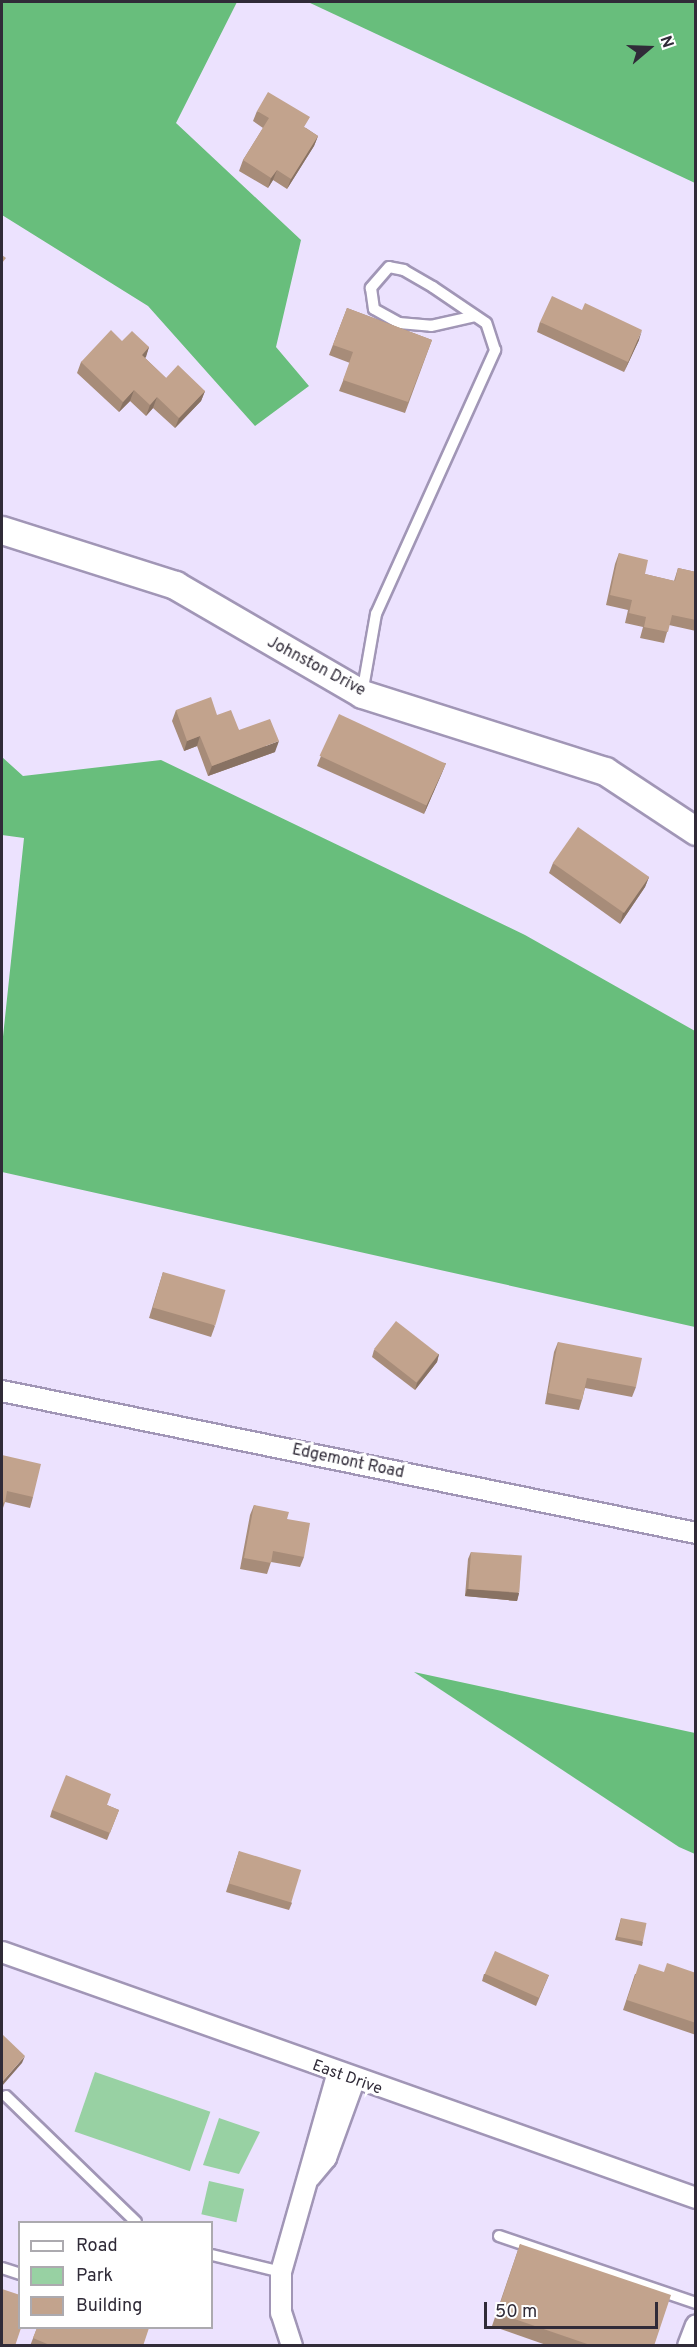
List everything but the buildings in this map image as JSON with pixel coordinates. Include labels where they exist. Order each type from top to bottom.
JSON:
[{"type":"street","name":"Johnston Drive","points":[[2,530],[175,585],[362,694],[605,771],[696,831]]},
{"type":"street","name":"Edgemont Road","points":[[2,1391],[696,1533]]},
{"type":"street","name":"East Drive","points":[[2,1952],[345,2078],[696,2198]]},
{"type":"street","points":[[292,2346],[281,2313],[281,2272],[310,2177],[326,2158],[345,2078]]},
{"type":"street","points":[[688,2346],[696,2325]]},
{"type":"lane","points":[[362,694],[376,615],[495,350],[486,324],[475,316],[404,270],[389,267],[371,288],[374,309],[399,323],[431,326],[475,316]]},
{"type":"lane","points":[[6,2096],[134,2221]]},
{"type":"lane","points":[[499,2236],[696,2304]]},
{"type":"lane","points":[[213,2255],[281,2272]]},
{"type":"lane","points":[[2,2268],[18,2273]]},
{"type":"green space","points":[[2,2],[237,2],[176,123],[301,240],[276,347],[309,386],[255,426],[148,306],[2,215]]},
{"type":"green space","points":[[308,2],[695,2],[695,183]]},
{"type":"green space","points":[[2,757],[23,776],[161,760],[525,935],[695,1031],[695,1327],[2,1172],[2,1046],[24,838],[2,835]]},
{"type":"green space","points":[[414,1672],[695,1733],[695,1854],[679,1847]]},
{"type":"green space","points":[[95,2072],[210,2112],[190,2171],[74,2132]]},
{"type":"green space","points":[[219,2118],[260,2132],[239,2174],[203,2165]]},
{"type":"green space","points":[[209,2181],[244,2189],[236,2222],[201,2214]]}]
